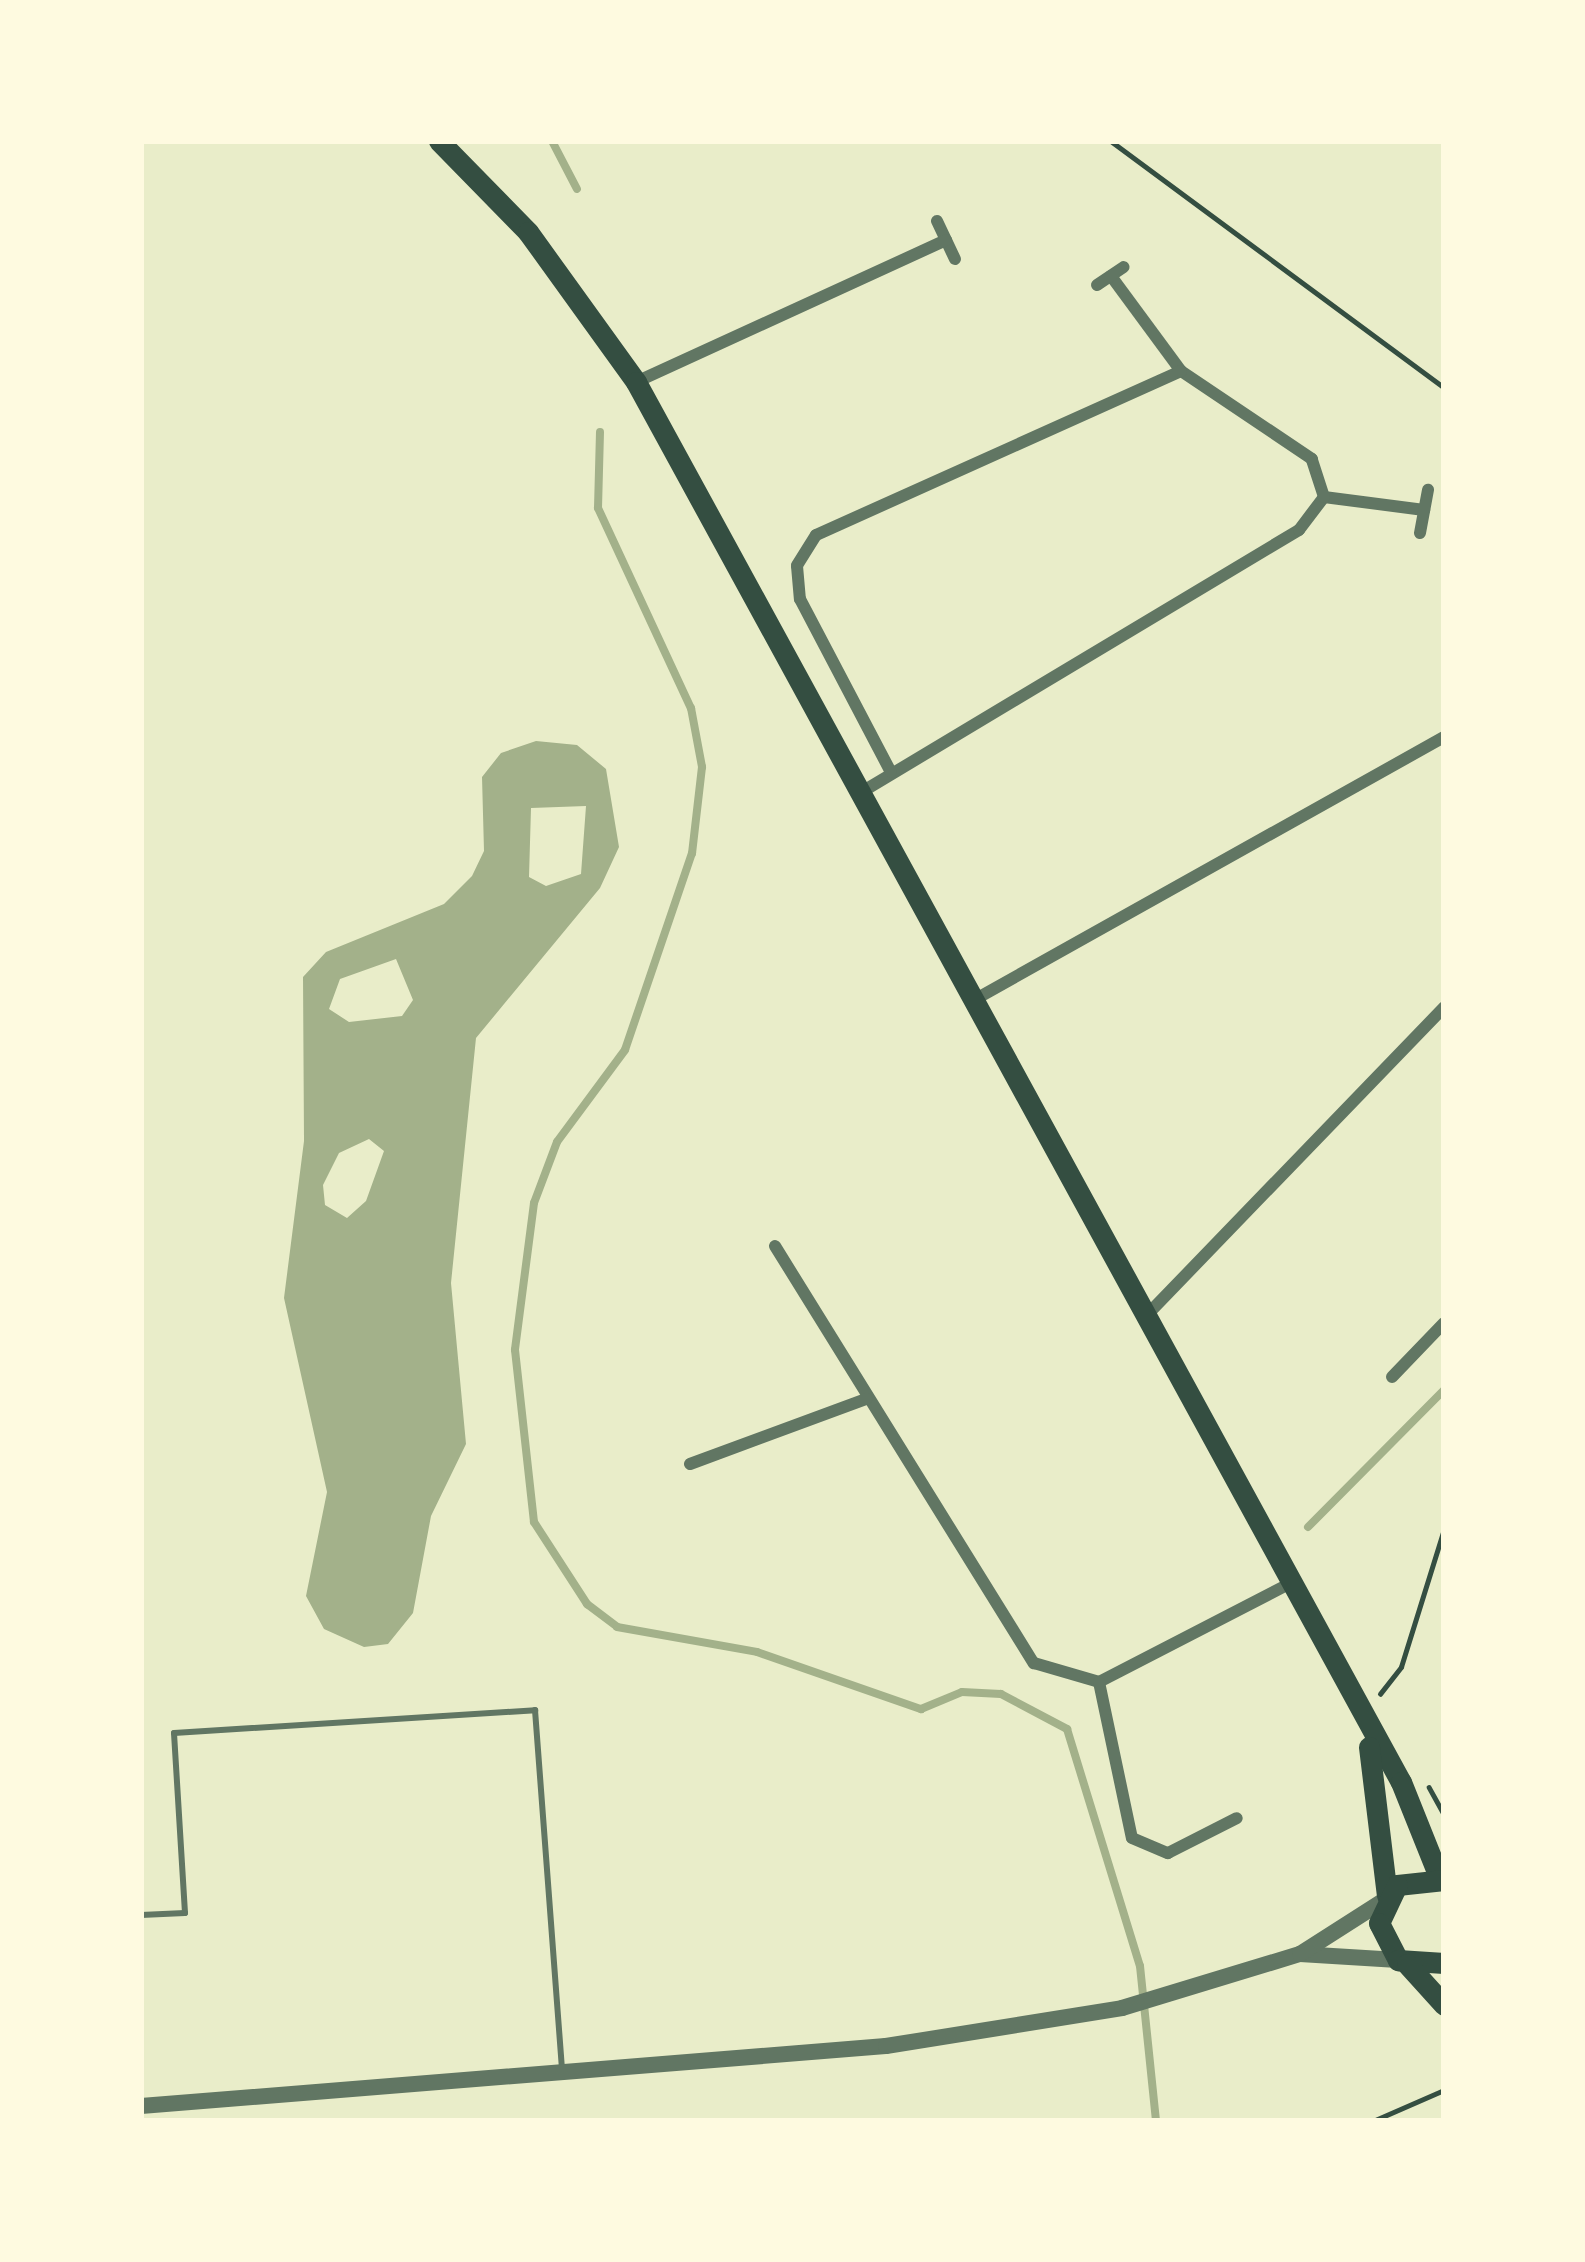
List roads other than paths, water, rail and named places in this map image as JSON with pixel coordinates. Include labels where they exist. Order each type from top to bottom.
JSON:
[{"type":"main road","points":[[441,142],[528,232],[636,382],[1361,1722],[1401,1782],[1441,1879],[1410,1878],[1385,1898]]},
{"type":"main road","points":[[1361,1722],[1382,1799],[1385,1898],[1378,1923],[1402,1962],[1444,2005]]},
{"type":"main road","points":[[1402,1962],[1444,1963]]},
{"type":"street","points":[[937,221],[956,259]]},
{"type":"street","points":[[636,382],[946,240]]},
{"type":"street","points":[[1097,285],[1124,267]]},
{"type":"street","points":[[1111,276],[1181,371],[1312,459],[1324,497]]},
{"type":"street","points":[[891,772],[800,598],[797,566],[816,535],[1181,371]]},
{"type":"street","points":[[1420,533],[1428,490]]},
{"type":"street","points":[[1324,497],[1424,510]]},
{"type":"street","points":[[860,793],[1300,530],[1324,497]]},
{"type":"street","points":[[973,1001],[1444,737]]},
{"type":"street","points":[[1144,1319],[1444,1006]]},
{"type":"street","points":[[775,1246],[1019,1649],[1055,1676],[1100,1682],[1288,1585]]},
{"type":"street","points":[[1392,1377],[1444,1323]]},
{"type":"street","points":[[1409,1359],[1421,1372]]},
{"type":"street","points":[[690,1464],[866,1399]]},
{"type":"street","points":[[1100,1682],[1132,1838],[1168,1852],[1237,1818]]},
{"type":"street","points":[[141,2106],[886,2046],[1122,2008],[1300,1954],[1385,1898]]},
{"type":"street","points":[[1300,1954],[1402,1962]]},
{"type":"lane","points":[[141,1916],[185,1913],[174,1733],[535,1710],[562,2074]]},
{"type":"waterway","points":[[552,141],[577,189]]},
{"type":"waterway","points":[[600,432],[598,508],[691,708],[702,767],[692,853],[625,1050],[557,1142],[534,1203],[515,1350],[534,1522],[587,1604],[617,1627],[757,1652],[921,1709],[962,1692],[1001,1694],[1067,1729],[1140,1966],[1156,2121]]},
{"type":"waterway","points":[[1308,1527],[1444,1390]]}]
